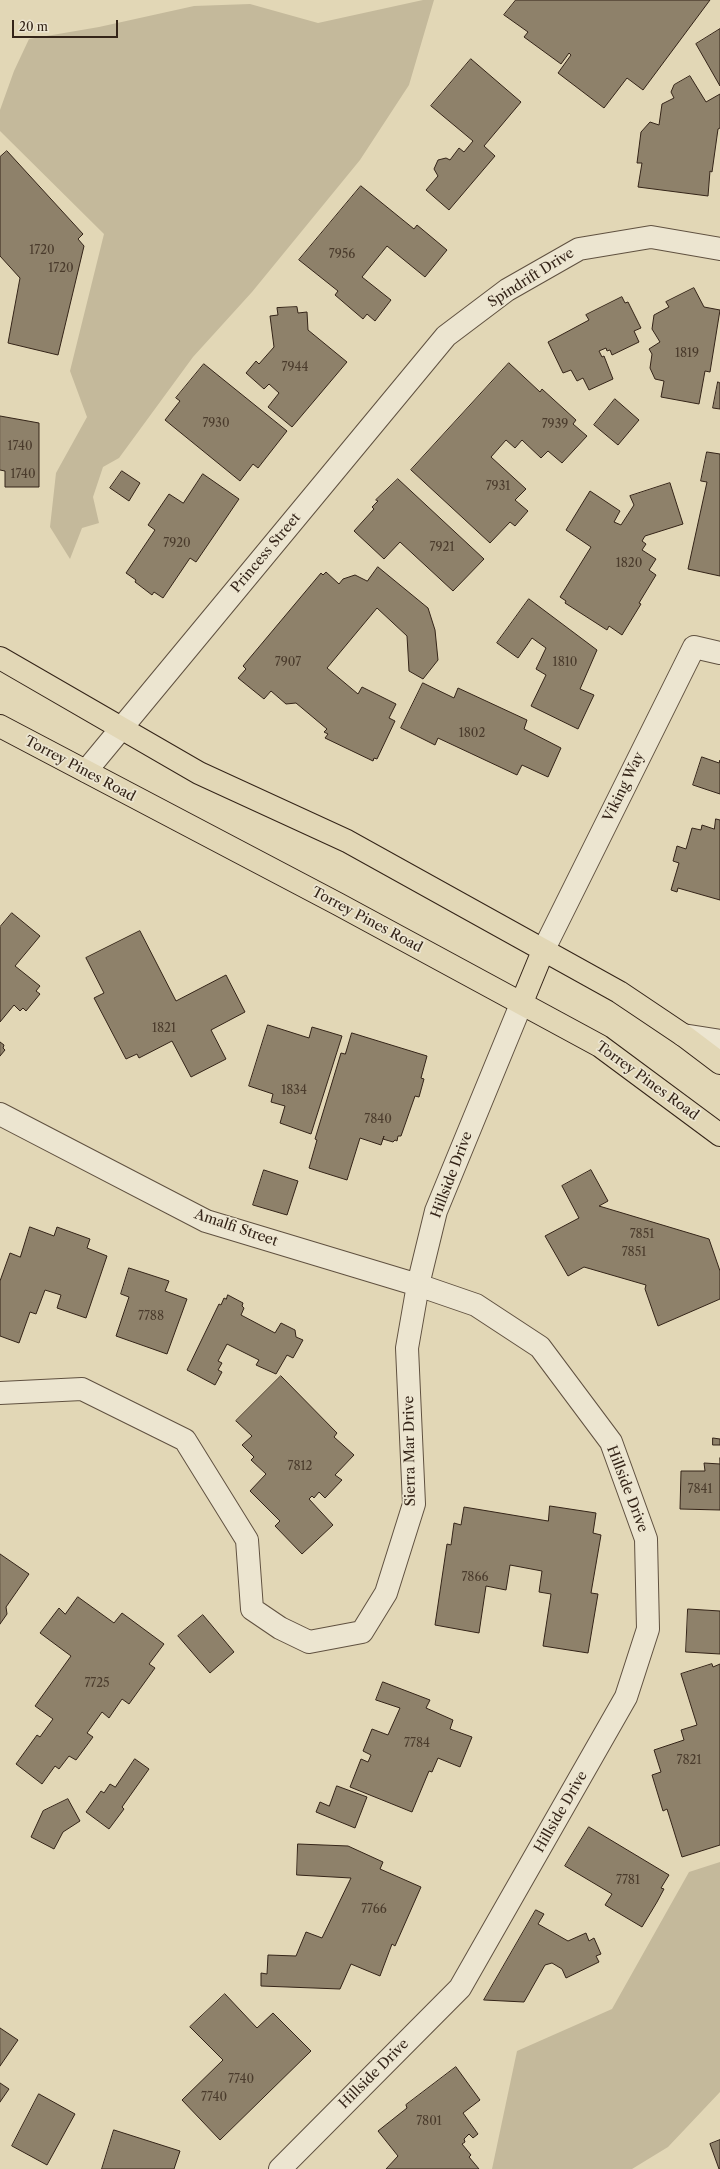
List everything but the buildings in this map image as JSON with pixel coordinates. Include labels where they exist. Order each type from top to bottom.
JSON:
[{"type":"main road","points":[[0,658],[199,773],[346,841],[619,992],[683,1035],[720,1063]]},
{"type":"main road","name":"Torrey Pines Road","points":[[0,726],[522,1002],[600,1046],[720,1135]]},
{"type":"main road","name":"Hillside Drive","points":[[522,1002],[543,951]]},
{"type":"street","name":"Spindrift Drive","points":[[446,336],[507,290],[579,249],[651,237],[720,249]]},
{"type":"street","name":"Princess Street","points":[[86,772],[120,728],[446,336]]},
{"type":"street","name":"Viking Way","points":[[543,951],[694,648],[720,653]]},
{"type":"street","name":"Hillside Drive","points":[[280,2169],[460,1988],[626,1697],[648,1629],[646,1539],[611,1442],[540,1347],[476,1305],[418,1285],[436,1210],[522,1002]]},
{"type":"street","points":[[683,1035],[720,1041]]},
{"type":"street","name":"Amalfi Street","points":[[0,1114],[206,1221],[418,1285]]},
{"type":"street","name":"Sierra Mar Drive","points":[[0,1393],[82,1389],[184,1440],[247,1540],[252,1609],[280,1628],[309,1642],[362,1632],[386,1593],[414,1504],[407,1348],[418,1285]]},
{"type":"shaded area","points":[[423,0],[434,0],[409,85],[360,160],[252,292],[193,357],[119,458],[103,467],[93,497],[99,523],[82,528],[70,559],[50,527],[56,473],[87,417],[70,371],[104,234],[0,131],[0,110],[14,71],[29,39],[99,27],[194,6],[250,4],[318,23]]},
{"type":"shaded area","points":[[720,1862],[720,2092],[668,2147],[632,2169],[492,2169],[517,2051],[612,2009],[689,1872]]}]
